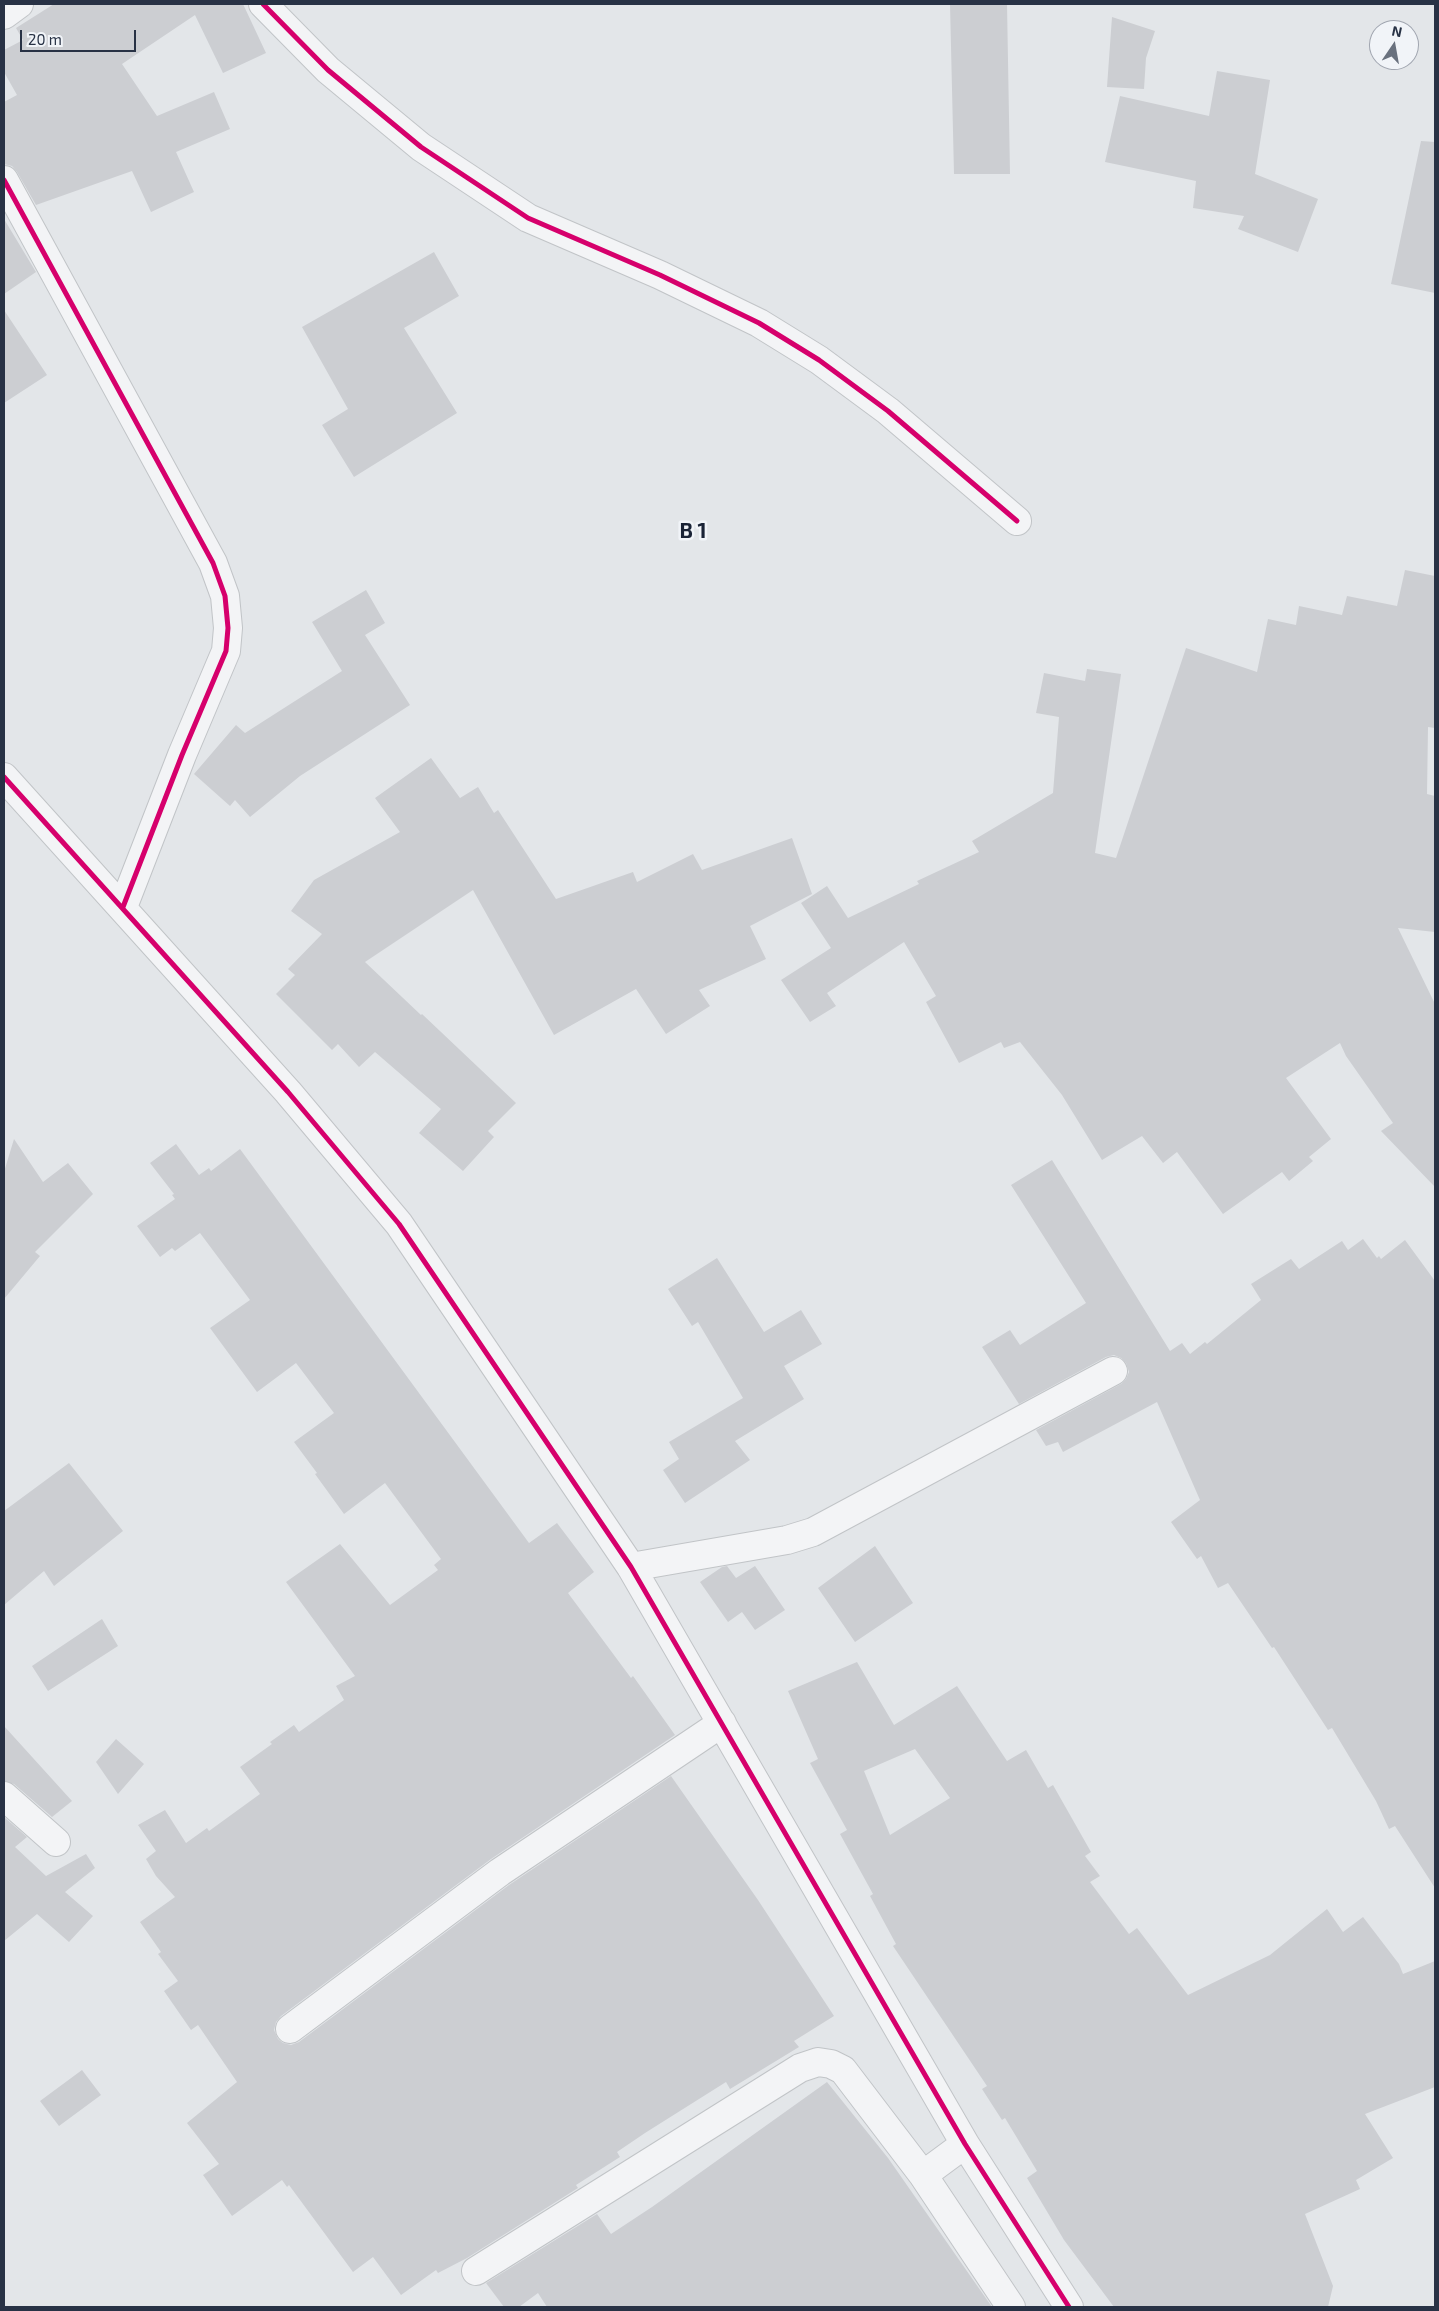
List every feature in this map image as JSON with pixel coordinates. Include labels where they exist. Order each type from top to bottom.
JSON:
[{"type":"street","points":[[4,15],[19,4]]},
{"type":"street","points":[[263,4],[328,70],[421,147],[528,218],[660,276],[759,323],[819,360],[888,411],[1017,521]]},
{"type":"street","points":[[4,180],[213,563],[225,596],[228,628],[226,651],[182,755],[123,907]]},
{"type":"street","points":[[4,777],[288,1092],[399,1224],[632,1566],[965,2144],[1069,2307]]},
{"type":"street","points":[[632,1566],[787,1540],[813,1532],[1112,1371]]},
{"type":"street","points":[[290,2030],[500,1872],[722,1723]]},
{"type":"street","points":[[4,1796],[56,1842]]},
{"type":"street","points":[[476,2271],[792,2074],[818,2062],[831,2064],[843,2070],[923,2174],[1011,2307]]},
{"type":"street","points":[[923,2174],[965,2144]]},
{"type":"building","points":[[54,4],[243,4],[266,53],[223,73],[195,15],[122,64],[157,116],[214,92],[230,129],[176,152],[194,192],[151,212],[132,171],[36,205],[17,172],[12,166],[4,164],[4,102],[17,95],[4,72],[4,50],[23,40],[16,28]]},
{"type":"building","points":[[950,4],[1007,4],[1010,174],[954,174]]},
{"type":"building","points":[[1112,17],[1155,31],[1146,58],[1144,89],[1107,87]]},
{"type":"building","points":[[1217,71],[1270,80],[1255,174],[1318,199],[1298,252],[1238,229],[1244,216],[1193,208],[1196,181],[1105,162],[1120,96],[1209,116]]},
{"type":"building","points":[[1421,141],[1435,142],[1435,293],[1391,284]]},
{"type":"building","points":[[4,219],[36,272],[4,294]]},
{"type":"building","points":[[434,252],[459,296],[404,328],[457,413],[354,477],[322,425],[348,409],[302,327]]},
{"type":"building","points":[[4,310],[47,375],[4,403]]},
{"type":"building","points":[[1405,570],[1435,576],[1435,728],[1428,727],[1427,794],[1435,796],[1435,932],[1398,928],[1435,1004],[1435,1187],[1381,1131],[1393,1123],[1346,1056],[1340,1043],[1286,1078],[1331,1139],[1309,1157],[1313,1161],[1289,1181],[1282,1172],[1223,1214],[1177,1152],[1163,1163],[1142,1136],[1102,1160],[1062,1095],[1020,1042],[1004,1048],[1001,1042],[959,1063],[926,1002],[936,996],[904,942],[827,993],[836,1006],[810,1022],[781,980],[831,948],[801,903],[827,886],[848,918],[919,884],[917,881],[979,852],[972,841],[1053,793],[1059,717],[1036,713],[1044,673],[1085,681],[1087,669],[1121,674],[1095,853],[1116,858],[1186,648],[1257,672],[1268,619],[1296,625],[1299,606],[1342,615],[1347,596],[1397,606]]},
{"type":"building","points":[[366,590],[385,623],[365,635],[410,705],[300,776],[250,817],[235,800],[230,806],[194,774],[236,725],[245,733],[342,671],[312,622]]},
{"type":"building","points":[[431,758],[460,798],[478,787],[494,813],[498,810],[556,899],[633,872],[637,882],[693,854],[702,870],[792,838],[812,894],[750,926],[766,959],[699,990],[710,1006],[666,1034],[636,989],[554,1035],[473,890],[365,962],[516,1103],[488,1131],[494,1137],[463,1171],[419,1133],[441,1109],[375,1052],[359,1067],[338,1044],[332,1050],[276,994],[295,975],[288,969],[322,934],[291,911],[314,880],[400,832],[375,798]]},
{"type":"building","points":[[14,1139],[43,1182],[68,1163],[93,1194],[35,1252],[40,1256],[4,1299],[4,1172]]},
{"type":"building","points":[[176,1144],[199,1175],[209,1168],[211,1171],[240,1149],[529,1543],[557,1523],[594,1572],[568,1593],[631,1678],[633,1676],[675,1735],[491,1859],[281,2016],[276,2022],[274,2030],[278,2039],[283,2043],[291,2045],[299,2042],[509,1885],[671,1776],[758,1900],[834,2016],[794,2041],[799,2047],[730,2089],[726,2082],[617,2152],[620,2157],[576,2185],[578,2188],[467,2258],[438,2273],[436,2270],[401,2295],[373,2257],[353,2272],[289,2185],[287,2187],[282,2180],[232,2216],[203,2175],[219,2164],[187,2123],[237,2082],[198,2025],[191,2030],[164,1991],[178,1981],[158,1954],[161,1952],[140,1922],[175,1897],[156,1876],[146,1859],[156,1851],[138,1825],[165,1810],[186,1843],[207,1828],[209,1831],[260,1794],[240,1767],[294,1725],[299,1732],[344,1700],[336,1686],[355,1676],[286,1582],[340,1544],[390,1605],[438,1570],[434,1565],[441,1559],[385,1483],[344,1514],[294,1442],[334,1413],[296,1363],[257,1392],[210,1328],[250,1300],[200,1233],[175,1251],[172,1248],[160,1257],[137,1226],[175,1199],[172,1195],[174,1194],[150,1163]]},
{"type":"building","points":[[1052,1160],[1170,1351],[1182,1343],[1190,1354],[1205,1342],[1207,1344],[1261,1300],[1251,1284],[1291,1259],[1299,1269],[1342,1241],[1348,1250],[1363,1239],[1377,1258],[1379,1256],[1381,1259],[1405,1240],[1435,1281],[1435,1888],[1395,1826],[1389,1829],[1376,1801],[1332,1728],[1328,1730],[1274,1647],[1272,1648],[1228,1583],[1218,1588],[1201,1556],[1197,1559],[1171,1522],[1200,1500],[1157,1402],[1063,1452],[1058,1442],[1046,1446],[1036,1430],[1121,1384],[1129,1372],[1126,1363],[1114,1355],[1106,1357],[1019,1404],[982,1347],[1010,1330],[1020,1345],[1086,1303],[1011,1185]]},
{"type":"building","points":[[717,1258],[764,1332],[801,1310],[822,1344],[784,1366],[804,1399],[735,1441],[750,1460],[685,1503],[663,1470],[679,1459],[669,1442],[743,1398],[698,1322],[692,1326],[668,1289]]},
{"type":"building","points":[[69,1463],[123,1531],[54,1586],[44,1571],[4,1605],[4,1511]]},
{"type":"building","points":[[875,1546],[913,1603],[855,1642],[818,1588]]},
{"type":"building","points":[[727,1566],[736,1578],[755,1566],[785,1610],[755,1630],[742,1612],[728,1622],[700,1582],[722,1567]]},
{"type":"building","points":[[102,1619],[118,1646],[48,1691],[32,1666]]},
{"type":"building","points":[[857,1662],[894,1725],[957,1686],[1007,1761],[1026,1750],[1048,1788],[1053,1785],[1091,1852],[1085,1856],[1100,1876],[1090,1882],[1129,1934],[1137,1928],[1188,1995],[1270,1955],[1327,1909],[1343,1932],[1363,1917],[1399,1964],[1403,1974],[1435,1961],[1435,2087],[1365,2114],[1393,2158],[1356,2180],[1360,2189],[1305,2214],[1333,2286],[1328,2307],[1114,2307],[1064,2240],[1027,2178],[1037,2171],[1005,2118],[1002,2120],[982,2089],[987,2086],[893,1946],[896,1944],[870,1896],[873,1894],[840,1834],[847,1830],[810,1763],[818,1759],[788,1691]],"holes":[[[915,1749],[950,1798],[890,1835],[864,1771]]]},
{"type":"building","points":[[4,1726],[72,1801],[52,1817],[14,1784],[4,1781]]},
{"type":"building","points":[[116,1739],[144,1764],[118,1794],[96,1762]]},
{"type":"building","points":[[4,1817],[27,1837],[15,1847],[46,1876],[86,1854],[95,1868],[65,1892],[93,1916],[69,1942],[37,1914],[4,1941]]},
{"type":"building","points":[[82,2070],[101,2095],[59,2126],[40,2101]]},
{"type":"building","points":[[827,2082],[888,2158],[992,2307],[547,2307],[538,2293],[519,2307],[504,2307],[486,2283],[597,2214],[611,2234],[652,2207]]},
{"type":"cycle path","points":[[263,4],[328,70],[421,147],[528,218],[660,275],[759,323],[819,360],[888,411],[1017,521]]},
{"type":"cycle path","points":[[4,180],[213,563],[225,596],[228,628],[226,651],[182,755],[123,907]]},
{"type":"cycle path","points":[[4,777],[288,1092],[399,1224],[631,1567],[965,2144],[1069,2307]]},
{"type":"district","name":"B 1","points":[[693,531]]}]
